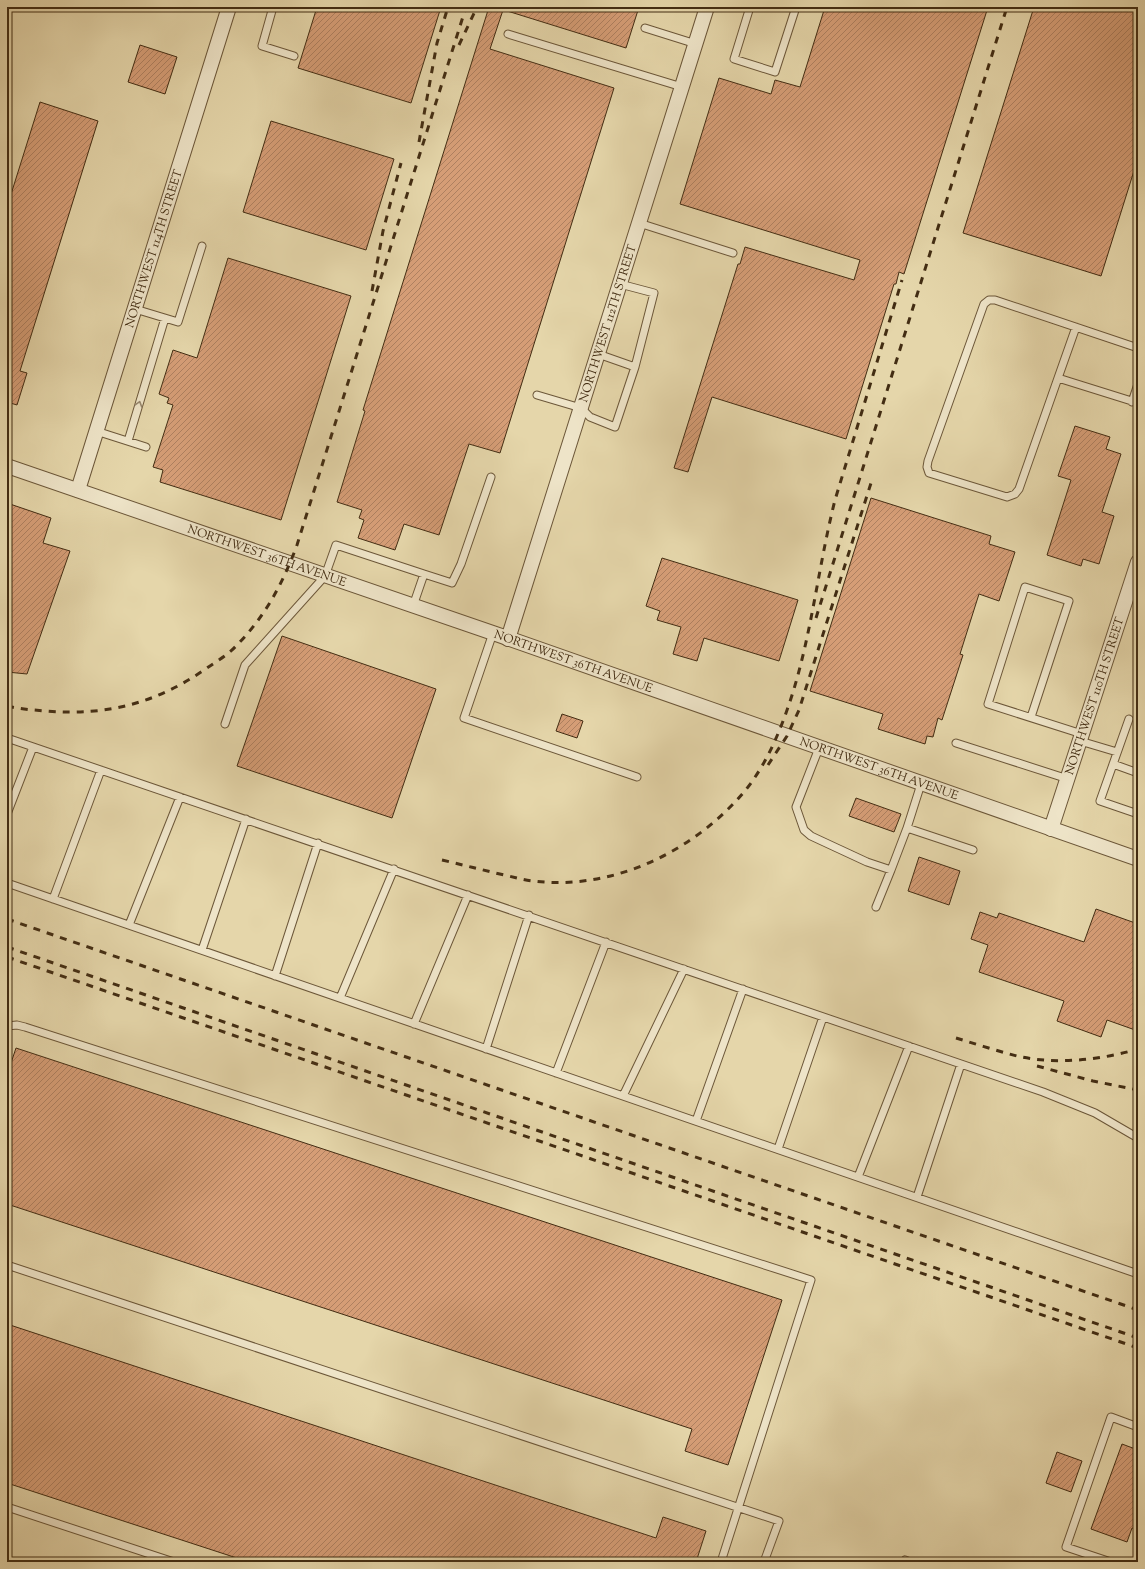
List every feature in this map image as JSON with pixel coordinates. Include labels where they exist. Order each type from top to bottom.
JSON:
[{"type":"street","name":"NORTHWEST 114TH STREET","points":[[78,490],[229,7]]},
{"type":"street","name":"NORTHWEST 112TH STREET","points":[[508,639],[707,7]]},
{"type":"street","name":"NORTHWEST 36TH AVENUE","points":[[7,466],[493,633],[1138,859]]},
{"type":"street","name":"NORTHWEST 110TH STREET","points":[[1051,829],[1138,562]]},
{"type":"lane","points":[[273,7],[262,46],[294,56]]},
{"type":"lane","points":[[750,7],[734,59],[775,72],[796,7]]},
{"type":"lane","points":[[645,28],[696,44]]},
{"type":"lane","points":[[508,34],[682,87]]},
{"type":"lane","points":[[639,223],[733,253]]},
{"type":"lane","points":[[135,309],[178,322],[202,246]]},
{"type":"lane","points":[[537,395],[581,408],[590,417],[616,427],[635,367],[654,293],[620,284]]},
{"type":"lane","points":[[1076,327],[1020,489],[1015,494],[1007,497],[929,473],[927,467],[928,461],[984,304],[989,300],[995,300],[1076,327],[1138,348]]},
{"type":"lane","points":[[128,441],[165,318]]},
{"type":"lane","points":[[598,354],[635,367]]},
{"type":"lane","points":[[1058,378],[1135,403],[1138,384]]},
{"type":"lane","points":[[96,431],[146,447]]},
{"type":"lane","points":[[225,724],[245,665],[325,576],[336,545],[452,582],[462,564],[491,477]]},
{"type":"lane","points":[[413,606],[424,574]]},
{"type":"lane","points":[[1031,718],[1069,601],[1025,586],[988,704],[1031,718],[1117,752]]},
{"type":"lane","points":[[493,633],[464,718],[638,777]]},
{"type":"lane","points":[[1129,719],[1100,801],[1138,814]]},
{"type":"lane","points":[[7,738],[529,915],[1043,1092],[1095,1113],[1138,1138]]},
{"type":"lane","points":[[956,742],[1068,779]]},
{"type":"lane","points":[[7,814],[33,747]]},
{"type":"lane","points":[[819,748],[796,807],[804,830],[811,836],[867,862],[891,870]]},
{"type":"lane","points":[[1113,764],[1138,772]]},
{"type":"lane","points":[[52,899],[101,770]]},
{"type":"lane","points":[[876,907],[907,828],[921,784]]},
{"type":"lane","points":[[129,925],[180,797]]},
{"type":"lane","points":[[202,950],[246,819]]},
{"type":"lane","points":[[907,828],[973,850]]},
{"type":"lane","points":[[275,976],[318,844]]},
{"type":"lane","points":[[340,998],[394,869]]},
{"type":"lane","points":[[7,883],[1138,1274]]},
{"type":"lane","points":[[414,1024],[468,895]]},
{"type":"lane","points":[[486,1049],[529,915]]},
{"type":"lane","points":[[556,1073],[606,942]]},
{"type":"lane","points":[[623,1096],[684,969]]},
{"type":"lane","points":[[696,1121],[743,989]]},
{"type":"lane","points":[[778,1149],[823,1017]]},
{"type":"lane","points":[[7,1026],[17,1025],[32,1029],[811,1280],[721,1562]]},
{"type":"lane","points":[[858,1177],[909,1046]]},
{"type":"lane","points":[[917,1197],[961,1064]]},
{"type":"lane","points":[[7,1265],[779,1521],[764,1562]]},
{"type":"lane","points":[[1111,1562],[1066,1546],[1111,1417],[1138,1426]]},
{"type":"lane","points":[[7,1507],[174,1562]]},
{"type":"lane","points":[[904,1562],[905,1560],[910,1562]]},
{"type":"building","points":[[317,7],[441,7],[411,103],[298,68]]},
{"type":"building","points":[[489,7],[504,7],[490,49],[614,88],[500,453],[469,444],[439,535],[404,524],[395,550],[358,538],[364,520],[359,518],[362,510],[337,502],[365,411],[363,410]]},
{"type":"building","points":[[505,7],[639,7],[626,48],[504,10]]},
{"type":"building","points":[[825,7],[988,7],[904,274],[899,272],[896,284],[894,284],[846,439],[712,397],[688,472],[674,468],[738,264],[740,264],[745,247],[854,280],[860,260],[680,204],[719,78],[771,94],[775,80],[800,87]]},
{"type":"building","points":[[1034,7],[1138,7],[1138,158],[1101,276],[963,233]]},
{"type":"building","points":[[140,45],[177,57],[165,94],[128,82]]},
{"type":"building","points":[[40,102],[98,121],[20,371],[27,373],[17,405],[7,402],[7,207]]},
{"type":"building","points":[[271,121],[394,159],[366,250],[243,212]]},
{"type":"building","points":[[228,258],[351,296],[281,520],[160,482],[163,470],[153,467],[173,405],[167,403],[169,398],[159,394],[173,350],[197,358]]},
{"type":"building","points":[[1075,426],[1110,437],[1106,449],[1121,454],[1102,512],[1114,516],[1099,564],[1083,559],[1081,566],[1047,555],[1071,480],[1058,476]]},
{"type":"building","points":[[871,498],[991,536],[989,544],[1015,552],[999,601],[979,594],[960,654],[963,655],[942,720],[938,718],[933,737],[927,736],[925,744],[878,729],[883,714],[810,691]]},
{"type":"building","points":[[7,503],[51,518],[43,543],[70,551],[27,674],[7,672]]},
{"type":"building","points":[[662,558],[798,600],[779,661],[704,638],[697,661],[673,654],[681,627],[657,620],[660,611],[646,606]]},
{"type":"building","points":[[282,636],[436,689],[392,818],[237,766]]},
{"type":"building","points":[[562,714],[583,721],[577,738],[556,731]]},
{"type":"building","points":[[856,798],[901,814],[894,832],[849,816]]},
{"type":"building","points":[[919,857],[960,871],[949,905],[908,891]]},
{"type":"building","points":[[1096,909],[1138,924],[1138,1031],[1107,1020],[1101,1037],[1057,1021],[1064,1001],[979,972],[988,945],[971,939],[980,912],[997,918],[999,913],[1084,942]]},
{"type":"building","points":[[16,1048],[782,1300],[728,1465],[685,1451],[692,1429],[7,1204],[7,1075]]},
{"type":"building","points":[[7,1324],[656,1538],[663,1517],[706,1531],[696,1562],[249,1562],[7,1483]]},
{"type":"building","points":[[1122,1444],[1138,1450],[1138,1530],[1132,1528],[1127,1542],[1091,1529]]},
{"type":"building","points":[[1057,1452],[1082,1461],[1071,1492],[1046,1483]]},
{"type":"railway","points":[[419,142],[437,43],[448,7]]},
{"type":"railway","points":[[7,706],[46,711],[90,711],[111,709],[150,698],[188,680],[226,655],[256,623],[272,599],[286,573],[297,545],[466,7]]},
{"type":"railway","points":[[459,45],[477,7]]},
{"type":"railway","points":[[816,618],[1007,7]]},
{"type":"railway","points":[[372,291],[383,231],[401,163]]},
{"type":"railway","points":[[442,860],[529,881],[563,883],[592,880],[621,873],[649,863],[676,849],[701,833],[724,813],[744,792],[763,764],[778,734],[795,687],[808,634],[835,500],[902,280]]},
{"type":"railway","points":[[768,765],[787,736],[799,710],[871,483]]},
{"type":"railway","points":[[7,919],[1138,1310]]},
{"type":"railway","points":[[7,947],[1138,1338]]},
{"type":"railway","points":[[7,957],[1138,1348]]},
{"type":"railway","points":[[956,1038],[1017,1056],[1032,1059],[1063,1061],[1109,1056],[1138,1049]]},
{"type":"railway","points":[[1037,1066],[1093,1081],[1138,1090]]}]
